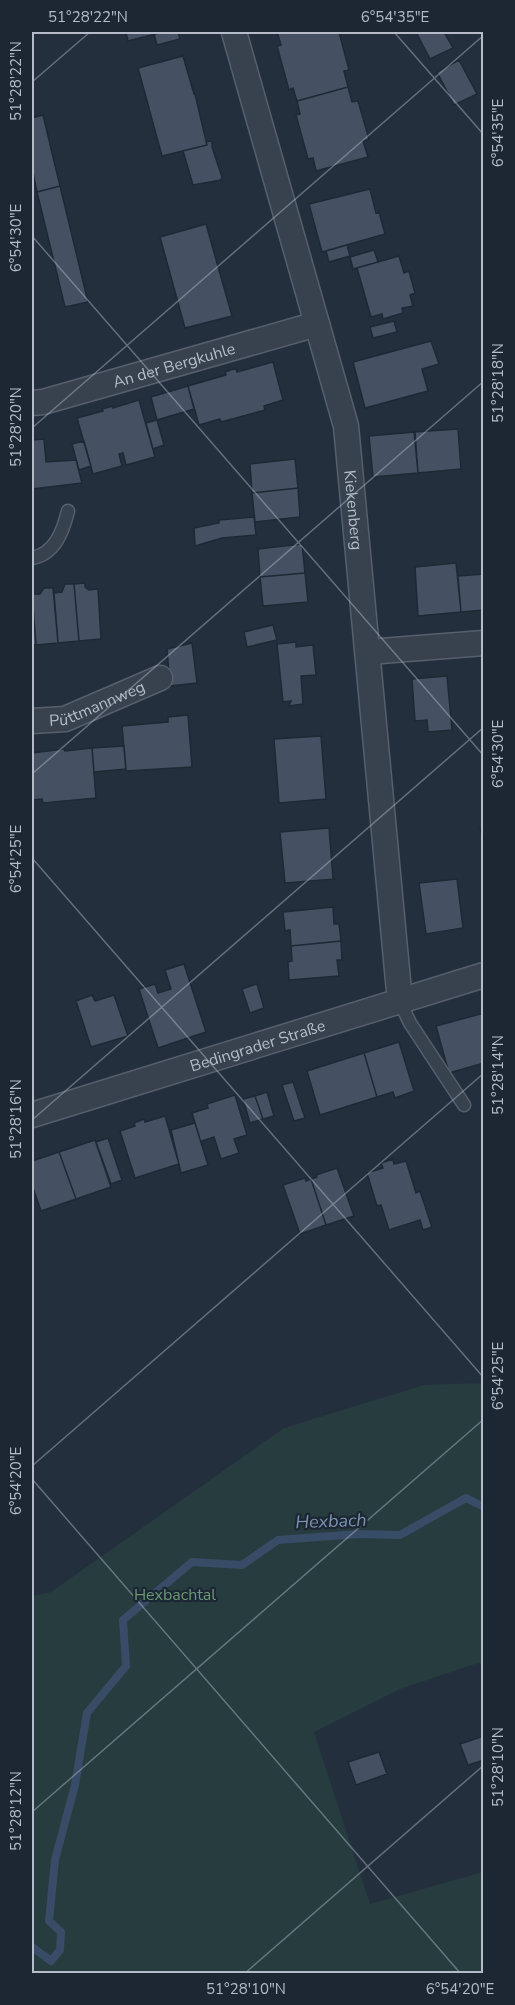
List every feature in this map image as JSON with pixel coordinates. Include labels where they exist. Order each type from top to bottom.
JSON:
[{"type":"street","name":"Kiekenberg","points":[[234,32],[346,426],[400,1002]]},
{"type":"street","name":"An der Bergkuhle","points":[[32,404],[317,324]]},
{"type":"street","points":[[368,652],[483,643]]},
{"type":"street","name":"Püttmannweg","points":[[32,721],[65,719],[160,678]]},
{"type":"street","name":"Bedingrader Straße","points":[[32,1115],[483,975]]},
{"type":"lane","points":[[32,558],[38,557],[51,547],[62,533],[68,511]]},
{"type":"lane","points":[[400,1002],[410,1023],[464,1105]]},
{"type":"green space","name":"Hexbachtal","points":[[483,1383],[483,1666],[478,1663],[400,1689],[314,1732],[370,1904],[483,1872],[483,1973],[32,1973],[32,1596],[51,1592],[284,1428],[424,1385]]},
{"type":"building","points":[[126,32],[163,32],[128,41]]},
{"type":"building","points":[[178,32],[180,39],[157,45],[154,34]]},
{"type":"building","points":[[277,32],[339,32],[349,70],[344,71],[348,87],[297,101],[293,88],[289,90],[277,46],[281,45]]},
{"type":"building","points":[[416,32],[444,32],[453,48],[430,59]]},
{"type":"building","points":[[183,56],[207,145],[162,156],[138,68]]},
{"type":"building","points":[[459,60],[477,94],[454,105],[437,72]]},
{"type":"building","points":[[348,87],[352,102],[358,101],[369,139],[363,141],[368,157],[316,171],[313,158],[308,159],[296,115],[300,114],[297,101]]},
{"type":"building","points":[[43,115],[60,186],[37,192],[32,168],[32,118]]},
{"type":"building","points":[[206,142],[212,142],[221,180],[193,185],[183,151],[207,145]]},
{"type":"building","points":[[60,186],[88,302],[65,307],[37,192]]},
{"type":"building","points":[[370,189],[376,213],[379,212],[385,234],[322,252],[309,204]]},
{"type":"building","points":[[206,224],[232,316],[185,328],[160,237]]},
{"type":"building","points":[[347,245],[350,256],[329,262],[326,251]]},
{"type":"building","points":[[374,250],[378,262],[353,269],[350,257]]},
{"type":"building","points":[[399,256],[404,273],[409,271],[415,293],[410,295],[413,306],[402,308],[403,313],[383,319],[382,314],[371,317],[357,268]]},
{"type":"building","points":[[394,321],[397,332],[373,338],[370,327]]},
{"type":"building","points":[[431,341],[439,364],[422,369],[428,391],[365,408],[353,362]]},
{"type":"building","points":[[273,362],[283,400],[264,406],[265,410],[221,422],[220,419],[199,425],[188,386],[226,375],[225,372],[236,368],[237,372]]},
{"type":"building","points":[[188,386],[194,409],[157,420],[151,397]]},
{"type":"building","points":[[139,400],[155,457],[126,465],[123,453],[119,454],[122,466],[93,474],[77,418]]},
{"type":"building","points":[[157,420],[164,445],[153,449],[146,423]]},
{"type":"building","points":[[458,429],[461,469],[418,473],[414,432]]},
{"type":"building","points":[[415,432],[418,473],[373,477],[369,436]]},
{"type":"building","points":[[44,439],[46,462],[76,460],[82,483],[32,489],[32,440]]},
{"type":"building","points":[[84,441],[91,466],[79,470],[72,444]]},
{"type":"building","points":[[295,459],[298,488],[252,493],[250,464]]},
{"type":"building","points":[[298,488],[300,517],[255,522],[252,493]]},
{"type":"building","points":[[254,517],[256,535],[222,538],[195,546],[194,528],[219,523],[219,520]]},
{"type":"building","points":[[302,544],[305,573],[260,577],[258,549]]},
{"type":"building","points":[[456,563],[461,612],[418,616],[415,567]]},
{"type":"building","points":[[305,573],[308,602],[263,606],[260,577]]},
{"type":"building","points":[[484,574],[484,610],[461,612],[458,576]]},
{"type":"building","points":[[85,583],[85,587],[89,590],[98,589],[101,639],[79,641],[74,584]]},
{"type":"building","points":[[65,584],[74,584],[79,641],[58,643],[54,593],[62,592]]},
{"type":"building","points":[[44,588],[53,588],[58,643],[36,645],[32,594],[40,594]]},
{"type":"building","points":[[32,596],[36,645],[32,645]]},
{"type":"building","points":[[273,625],[277,640],[247,647],[244,632]]},
{"type":"building","points":[[296,642],[296,647],[313,645],[316,675],[301,676],[303,704],[289,706],[291,701],[283,702],[277,644]]},
{"type":"building","points":[[192,643],[197,683],[170,686],[167,649]]},
{"type":"building","points":[[447,676],[452,730],[428,732],[427,720],[415,721],[412,679]]},
{"type":"building","points":[[188,715],[192,767],[126,771],[122,726],[168,722],[168,717]]},
{"type":"building","points":[[321,736],[326,799],[279,803],[274,739]]},
{"type":"building","points":[[124,746],[126,769],[94,772],[92,748]]},
{"type":"building","points":[[92,748],[96,798],[43,803],[42,799],[32,800],[32,753]]},
{"type":"building","points":[[329,828],[333,878],[335,879],[285,883],[280,832]]},
{"type":"building","points":[[480,828],[484,828],[484,848]]},
{"type":"building","points":[[457,879],[463,928],[426,934],[419,883]]},
{"type":"building","points":[[333,907],[334,924],[339,924],[341,941],[291,946],[290,930],[285,931],[283,912]]},
{"type":"building","points":[[341,941],[342,960],[337,960],[339,976],[289,980],[288,962],[292,961],[291,946]]},
{"type":"building","points":[[184,964],[206,1032],[158,1048],[139,989],[155,984],[158,993],[171,989],[165,970]]},
{"type":"building","points":[[257,984],[264,1008],[250,1013],[242,989]]},
{"type":"building","points":[[92,995],[95,1001],[114,995],[128,1036],[91,1047],[76,1001]]},
{"type":"building","points":[[484,1013],[484,1063],[449,1073],[436,1026]]},
{"type":"building","points":[[399,1042],[414,1091],[395,1098],[393,1092],[377,1097],[364,1053]]},
{"type":"building","points":[[364,1053],[377,1097],[320,1115],[307,1071]]},
{"type":"building","points":[[293,1082],[305,1118],[294,1121],[282,1085]]},
{"type":"building","points":[[267,1092],[274,1116],[263,1119],[255,1096]]},
{"type":"building","points":[[235,1095],[247,1135],[234,1139],[239,1153],[221,1159],[214,1137],[202,1141],[203,1149],[192,1113],[208,1108],[207,1104]]},
{"type":"building","points":[[255,1096],[263,1119],[250,1123],[243,1099]]},
{"type":"building","points":[[165,1116],[179,1164],[135,1178],[120,1131],[135,1126],[134,1123],[144,1119],[145,1122]]},
{"type":"building","points":[[195,1123],[208,1165],[181,1173],[171,1130]]},
{"type":"building","points":[[108,1138],[122,1180],[111,1184],[96,1142]]},
{"type":"building","points":[[95,1140],[111,1187],[76,1199],[59,1152]]},
{"type":"building","points":[[59,1152],[76,1199],[41,1211],[32,1185],[32,1161]]},
{"type":"building","points":[[393,1159],[394,1164],[406,1161],[416,1193],[420,1191],[432,1227],[423,1230],[420,1220],[389,1230],[381,1205],[377,1206],[367,1173],[383,1168],[381,1163]]},
{"type":"building","points":[[337,1168],[354,1216],[326,1225],[311,1179]]},
{"type":"building","points":[[305,1178],[306,1181],[311,1179],[326,1225],[300,1234],[283,1185]]},
{"type":"building","points":[[484,1736],[484,1760],[468,1765],[460,1744]]},
{"type":"building","points":[[379,1752],[387,1774],[356,1785],[348,1762]]},
{"type":"waterway","name":"Hexbach","points":[[32,1947],[51,1961],[60,1950],[61,1932],[49,1921],[55,1860],[75,1785],[87,1713],[126,1666],[123,1620],[192,1562],[242,1565],[278,1540],[359,1534],[400,1535],[466,1498],[484,1507]]}]
